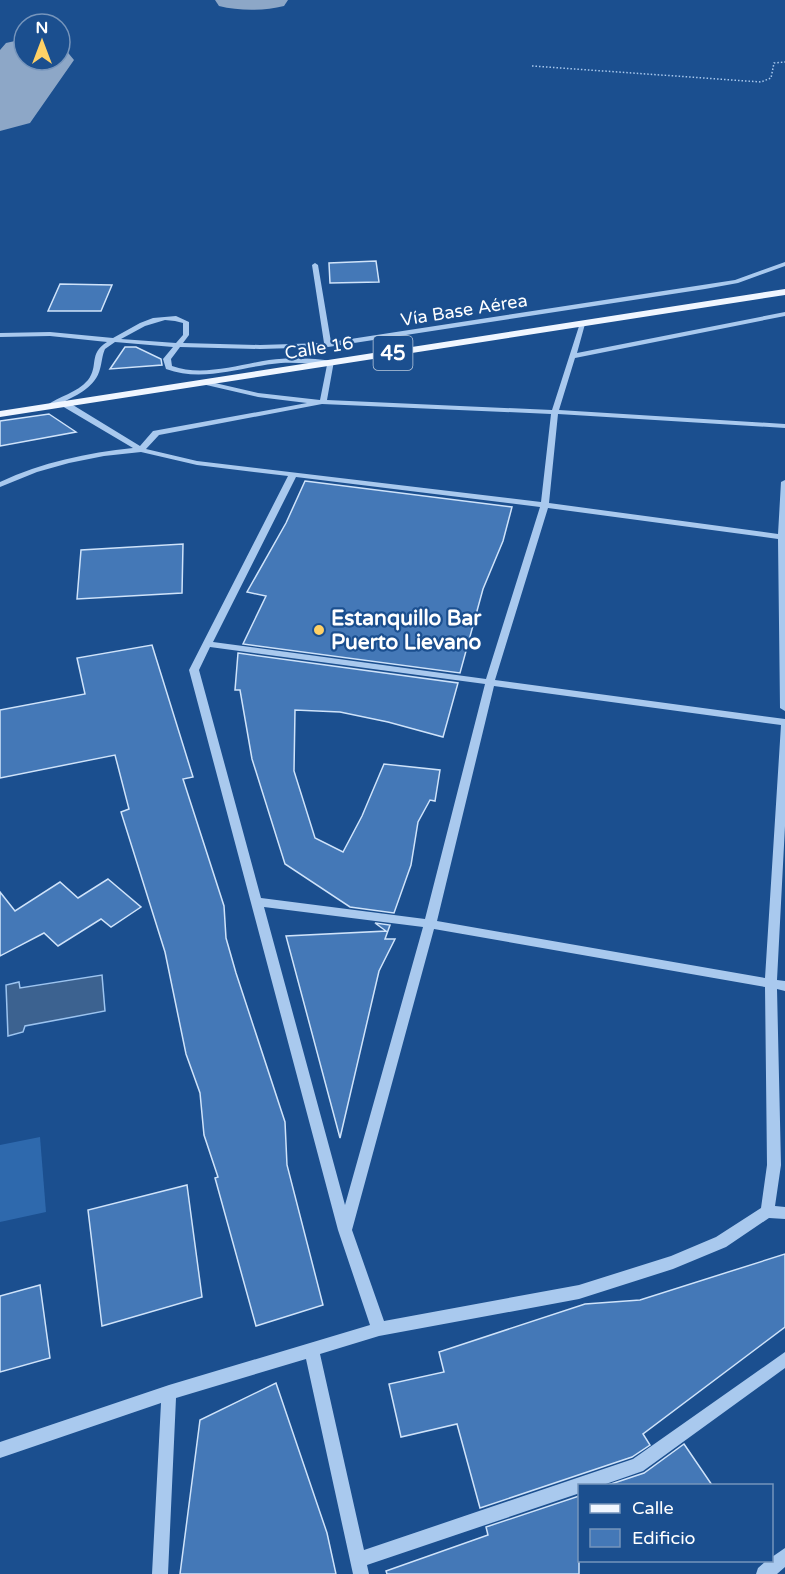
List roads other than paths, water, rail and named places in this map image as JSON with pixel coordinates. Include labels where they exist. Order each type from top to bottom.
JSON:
[{"type":"main road","name":"Calle 16","points":[[0,414],[785,293]]},
{"type":"street","name":"Vía Base Aérea","points":[[0,335],[54,334],[178,345],[278,348],[328,345],[705,287],[755,276],[785,264]]},
{"type":"street","points":[[315,265],[328,345]]},
{"type":"street","points":[[573,356],[785,314]]},
{"type":"street","points":[[50,406],[92,379],[97,367],[97,356],[102,348],[153,320],[180,320],[187,325],[186,334],[169,356],[168,364],[173,369],[190,372],[278,361],[332,363],[322,402]]},
{"type":"street","points":[[345,1230],[430,924],[490,682],[545,505],[555,412],[582,324]]},
{"type":"street","points":[[185,385],[190,372]]},
{"type":"street","points":[[204,382],[258,395],[322,402],[555,412],[785,426]]},
{"type":"street","points":[[0,485],[38,468],[72,458],[141,450],[156,433],[322,402]]},
{"type":"street","points":[[64,404],[141,450],[197,463],[545,505],[784,537]]},
{"type":"street","points":[[293,475],[194,670],[345,1230],[379,1329]]},
{"type":"street","points":[[785,482],[785,708]]},
{"type":"street","points":[[207,644],[785,724],[771,984],[774,1165],[767,1212]]},
{"type":"street","points":[[257,902],[430,924],[785,986]]},
{"type":"street","points":[[0,1450],[169,1393],[379,1329],[579,1292],[673,1262],[721,1242],[767,1212],[785,1213]]},
{"type":"street","points":[[311,1349],[360,1567],[578,1487]]},
{"type":"street","points":[[585,1484],[637,1465],[785,1359]]},
{"type":"street","points":[[160,1574],[169,1393]]},
{"type":"street","points":[[764,1574],[785,1556]]},
{"type":"place","name":"Estanquillo Bar Puerto Lievano","points":[[319,630]]}]
